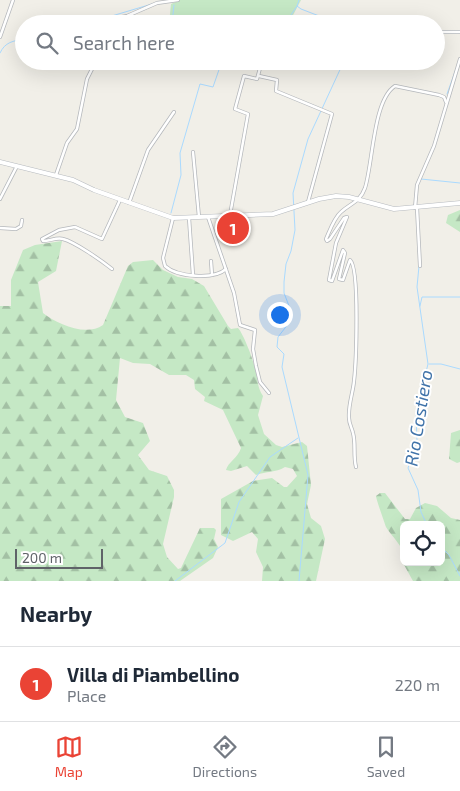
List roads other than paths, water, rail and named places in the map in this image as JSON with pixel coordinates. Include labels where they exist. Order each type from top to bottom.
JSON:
[{"type":"main road","points":[[0,162],[56,175],[173,218],[274,214],[336,196],[360,200],[386,208],[416,208],[460,203]]},
{"type":"street","points":[[0,38],[13,0]]},
{"type":"street","points":[[130,15],[157,4],[178,0]]},
{"type":"street","points":[[445,32],[460,32]]},
{"type":"street","points":[[420,266],[416,208],[417,185],[434,146],[460,59]]},
{"type":"street","points":[[56,175],[67,143],[76,129],[88,79],[92,70]]},
{"type":"street","points":[[259,76],[260,70]]},
{"type":"street","points":[[230,215],[248,114],[236,110],[236,99],[244,76],[256,79],[259,76],[277,80],[276,92],[321,109],[333,116],[308,203]]},
{"type":"street","points":[[356,467],[353,446],[354,434],[348,416],[354,380],[358,319],[356,278],[355,267],[350,260],[342,280],[339,279],[345,253],[343,250],[332,281],[329,280],[336,243],[347,217],[344,218],[330,240],[327,241],[326,239],[342,211],[360,200],[365,189],[372,145],[384,96],[396,86],[439,95],[444,97],[446,102]]},
{"type":"street","points":[[129,203],[148,150],[174,112]]},
{"type":"street","points":[[193,152],[199,217]]},
{"type":"street","points":[[0,199],[17,166]]},
{"type":"street","points":[[112,269],[97,257],[66,240],[59,238],[43,241],[42,239],[59,230],[75,227],[102,238],[120,200]]},
{"type":"street","points":[[208,217],[234,293],[240,325],[255,330],[253,349],[256,366],[260,382],[269,393]]},
{"type":"street","points":[[173,218],[164,251],[165,266],[181,275],[212,275],[226,269]]},
{"type":"street","points":[[189,218],[193,275]]},
{"type":"street","points":[[0,228],[16,229],[21,226],[22,220]]},
{"type":"street","points":[[211,261],[212,275]]},
{"type":"waterway","points":[[299,0],[297,6],[317,15]]},
{"type":"waterway","points":[[115,15],[152,4]]},
{"type":"waterway","points":[[173,15],[174,5]]},
{"type":"waterway","points":[[291,15],[297,6]]},
{"type":"waterway","points":[[0,53],[7,44],[15,41]]},
{"type":"waterway","name":"Rio Costiero","points":[[447,94],[456,69]]},
{"type":"waterway","points":[[171,213],[181,175],[180,153],[200,84],[213,87],[219,70]]},
{"type":"waterway","points":[[299,581],[308,475],[282,367],[284,354],[277,347],[278,337],[292,319],[284,293],[284,282],[286,264],[291,251],[295,230],[293,193],[308,139],[340,70]]},
{"type":"waterway","points":[[421,179],[460,183]]},
{"type":"waterway","name":"Rio Costiero","points":[[419,266],[417,287],[428,364],[416,412],[417,442],[408,468],[418,490],[421,512],[425,521]]},
{"type":"waterway","points":[[420,306],[422,297],[460,297]]},
{"type":"waterway","points":[[429,364],[441,364],[460,369]]},
{"type":"waterway","points":[[175,581],[225,543],[239,502],[270,457],[298,438]]},
{"type":"waterway","name":"Rio Costiero","points":[[445,551],[460,576]]},
{"type":"place","name":"Villa di Piambellino","points":[[233,228]]}]
